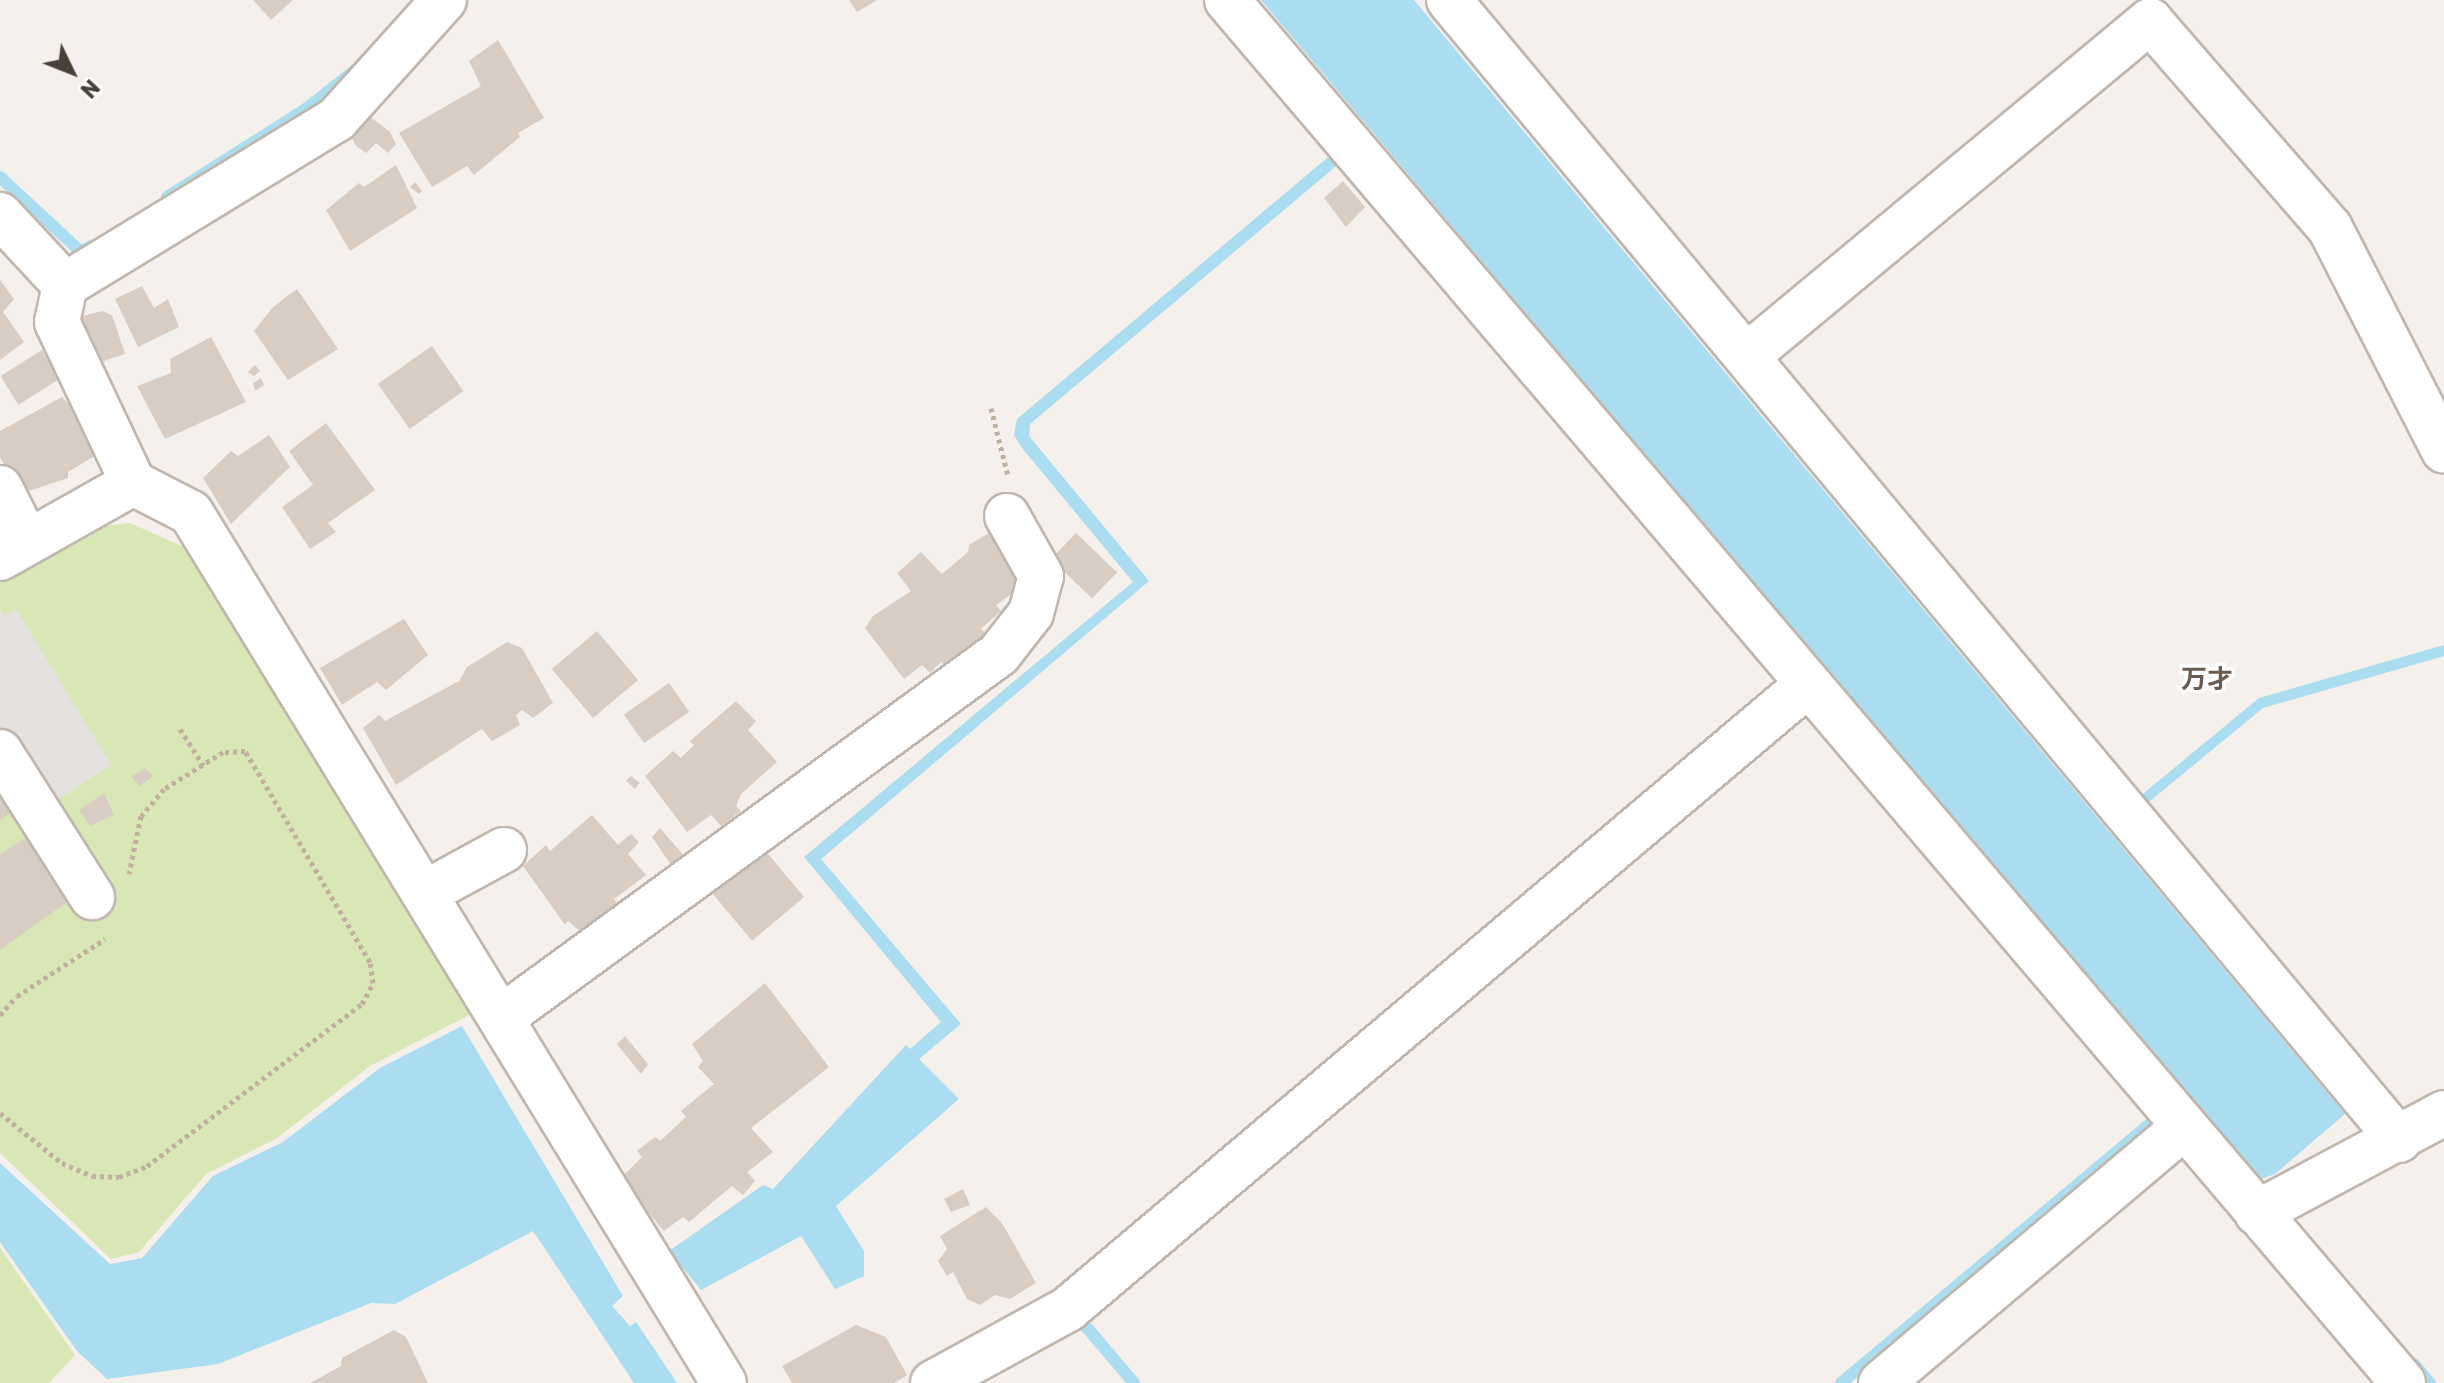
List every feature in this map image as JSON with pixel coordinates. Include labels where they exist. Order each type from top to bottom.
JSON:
[{"type":"street","points":[[444,0],[337,119],[65,285],[57,322],[133,483],[191,513],[724,1383]]},
{"type":"street","points":[[1227,0],[2403,1383]]},
{"type":"street","points":[[1449,0],[1748,355],[2399,1140]]},
{"type":"street","points":[[1748,355],[2150,21],[2330,228],[2444,451]]},
{"type":"street","points":[[0,215],[65,285]]},
{"type":"street","points":[[0,488],[14,550],[133,483]]},
{"type":"street","points":[[501,1018],[999,654],[1031,613],[1041,576],[1007,516]]},
{"type":"street","points":[[933,1383],[1068,1309],[1808,684]]},
{"type":"street","points":[[0,752],[110,905]]},
{"type":"street","points":[[425,893],[504,850]]},
{"type":"street","points":[[2257,1213],[2399,1140],[2444,1113]]},
{"type":"street","points":[[1881,1383],[2184,1127]]},
{"type":"path","points":[[991,408],[1008,477],[1007,516]]},
{"type":"path","points":[[180,729],[203,765]]},
{"type":"path","points":[[0,1015],[17,996],[100,946],[110,905],[141,816],[164,789],[223,752],[245,751],[257,765],[370,962],[373,983],[362,1004],[147,1166],[119,1177],[92,1176],[62,1163],[0,1113]]},
{"type":"green space","points":[[130,523],[186,548],[269,663],[471,1014],[370,1066],[277,1138],[206,1174],[139,1252],[111,1259],[0,1153],[0,570],[77,529]]},
{"type":"green space","points":[[0,1248],[75,1355],[49,1383],[0,1383]]},
{"type":"shaded area","points":[[0,609],[4,615],[16,609],[111,765],[49,805],[0,727]]},
{"type":"water","points":[[1261,0],[1414,0],[2345,1114],[2275,1174],[2258,1180]]},
{"type":"water","points":[[1333,153],[1341,162],[1030,424],[1029,436],[1149,581],[821,859],[961,1024],[919,1059],[959,1099],[836,1206],[864,1251],[864,1276],[835,1289],[801,1236],[701,1290],[669,1251],[763,1185],[773,1189],[906,1045],[910,1049],[941,1022],[804,857],[1133,582],[1022,448],[1014,435],[1017,419]]},
{"type":"water","points":[[2444,645],[2444,656],[2263,708],[2144,806],[2139,797],[2259,698]]},
{"type":"water","points":[[462,1026],[623,1296],[612,1306],[630,1326],[636,1322],[677,1383],[634,1383],[533,1231],[395,1304],[371,1303],[218,1364],[107,1379],[77,1351],[0,1242],[0,1163],[110,1264],[142,1258],[213,1176],[283,1142],[380,1068]]},
{"type":"building","points":[[253,0],[293,0],[271,20]]},
{"type":"building","points":[[849,0],[877,0],[857,12]]},
{"type":"building","points":[[498,40],[544,118],[518,133],[520,137],[474,175],[467,166],[432,187],[399,133],[481,86],[469,61]]},
{"type":"building","points":[[368,115],[390,132],[396,144],[388,153],[376,143],[366,153],[356,146],[350,134]]},
{"type":"building","points":[[396,165],[417,208],[350,251],[326,210],[359,183],[364,187]]},
{"type":"building","points":[[1343,181],[1365,207],[1346,227],[1324,198]]},
{"type":"building","points":[[415,182],[422,191],[419,194],[410,187]]},
{"type":"building","points":[[0,280],[14,299],[3,312],[24,342],[0,360]]},
{"type":"building","points":[[142,286],[154,308],[168,299],[179,327],[138,347],[115,299]]},
{"type":"building","points":[[297,289],[338,349],[288,380],[254,331],[273,307]]},
{"type":"building","points":[[102,311],[112,315],[125,354],[98,363],[79,317]]},
{"type":"building","points":[[211,337],[246,402],[165,439],[137,386],[171,373],[170,359]]},
{"type":"building","points":[[432,346],[464,391],[409,429],[378,384]]},
{"type":"building","points":[[42,350],[60,379],[18,405],[0,376]]},
{"type":"building","points":[[255,365],[260,371],[254,376],[248,372]]},
{"type":"building","points":[[261,378],[264,385],[255,391],[253,383]]},
{"type":"building","points":[[62,397],[68,403],[74,399],[101,452],[68,472],[68,478],[20,494],[0,457],[0,431]]},
{"type":"building","points":[[326,423],[375,490],[328,523],[336,532],[310,549],[282,507],[313,485],[289,451]]},
{"type":"building","points":[[269,435],[290,467],[231,524],[203,478],[231,451],[238,456]]},
{"type":"building","points":[[994,530],[1030,581],[996,605],[1001,611],[981,629],[990,637],[954,675],[941,662],[930,673],[922,665],[904,679],[865,628],[873,616],[911,591],[897,573],[921,552],[942,574],[968,552],[969,545]]},
{"type":"building","points":[[1076,533],[1117,573],[1092,598],[1051,559]]},
{"type":"building","points":[[404,619],[428,655],[386,690],[377,682],[342,705],[320,668]]},
{"type":"building","points":[[597,631],[638,680],[593,718],[552,669]]},
{"type":"building","points":[[507,642],[522,648],[553,703],[533,718],[522,710],[516,715],[520,725],[492,741],[482,729],[396,785],[363,728],[379,715],[385,721],[459,681],[467,667]]},
{"type":"building","points":[[669,683],[689,712],[644,743],[624,715]]},
{"type":"building","points":[[736,701],[756,721],[748,730],[777,762],[741,794],[736,806],[741,811],[721,826],[711,815],[687,832],[645,776],[673,751],[681,758],[694,745],[690,741]]},
{"type":"building","points":[[145,768],[153,776],[140,786],[131,777]]},
{"type":"building","points":[[0,769],[22,805],[0,820]]},
{"type":"building","points":[[631,776],[640,783],[635,789],[626,781]]},
{"type":"building","points":[[104,793],[114,815],[90,826],[79,810]]},
{"type":"building","points":[[592,815],[618,845],[631,834],[639,842],[628,854],[646,875],[614,899],[624,911],[588,938],[568,921],[565,925],[523,866],[546,845],[550,851]]},
{"type":"building","points":[[660,828],[685,857],[673,868],[652,837]]},
{"type":"building","points":[[35,831],[77,895],[0,950],[0,855]]},
{"type":"building","points":[[763,848],[804,897],[752,941],[711,892]]},
{"type":"building","points":[[765,983],[829,1067],[751,1128],[773,1152],[747,1172],[755,1181],[743,1195],[732,1186],[689,1222],[683,1217],[664,1231],[620,1179],[642,1157],[637,1151],[655,1137],[660,1141],[686,1117],[681,1111],[714,1084],[698,1067],[703,1061],[692,1044]]},
{"type":"building","points":[[625,1036],[648,1064],[641,1074],[617,1044]]},
{"type":"building","points":[[963,1189],[970,1205],[951,1212],[944,1199]]},
{"type":"building","points":[[986,1207],[1002,1223],[1036,1283],[1010,1299],[995,1295],[980,1305],[967,1299],[953,1272],[947,1276],[938,1261],[947,1249],[940,1236]]},
{"type":"building","points":[[856,1325],[886,1337],[907,1375],[894,1383],[792,1383],[782,1366]]},
{"type":"building","points":[[394,1330],[406,1337],[428,1383],[310,1383],[341,1366],[342,1358]]},
{"type":"waterway","points":[[167,197],[307,108],[354,71]]},
{"type":"waterway","points":[[0,177],[81,252],[91,246]]},
{"type":"waterway","points":[[1841,1383],[2147,1126]]},
{"type":"waterway","points":[[1083,1323],[1134,1383]]},
{"type":"waterway","points":[[2414,1364],[2430,1383]]},
{"type":"district","name":"万才","points":[[2207,680]]}]
